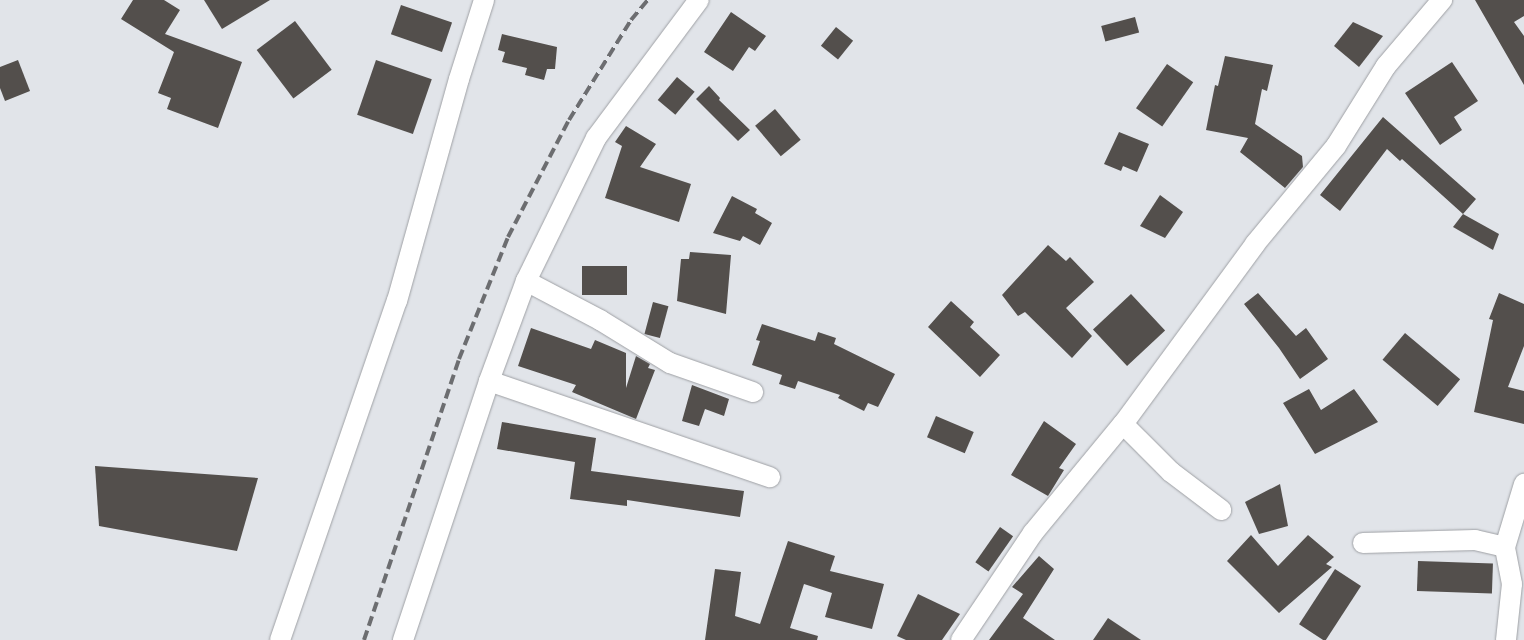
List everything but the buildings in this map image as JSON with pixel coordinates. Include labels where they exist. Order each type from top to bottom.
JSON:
[{"type":"street","points":[[280,640],[397,301],[459,80],[484,0]]},
{"type":"street","points":[[403,640],[489,382],[526,281],[596,138],[699,0]]},
{"type":"street","points":[[961,640],[1033,533],[1123,424],[1256,244],[1336,146],[1386,66],[1442,0]]},
{"type":"street","points":[[526,281],[600,320],[670,363],[753,392]]},
{"type":"street","points":[[489,382],[770,477]]},
{"type":"street","points":[[1123,424],[1171,472],[1222,510]]},
{"type":"street","points":[[1506,640],[1512,584],[1505,547],[1524,484]]},
{"type":"street","points":[[1363,543],[1475,540],[1505,547]]},
{"type":"railway","points":[[364,640],[459,359],[508,237],[569,120],[631,20],[648,0]]}]
